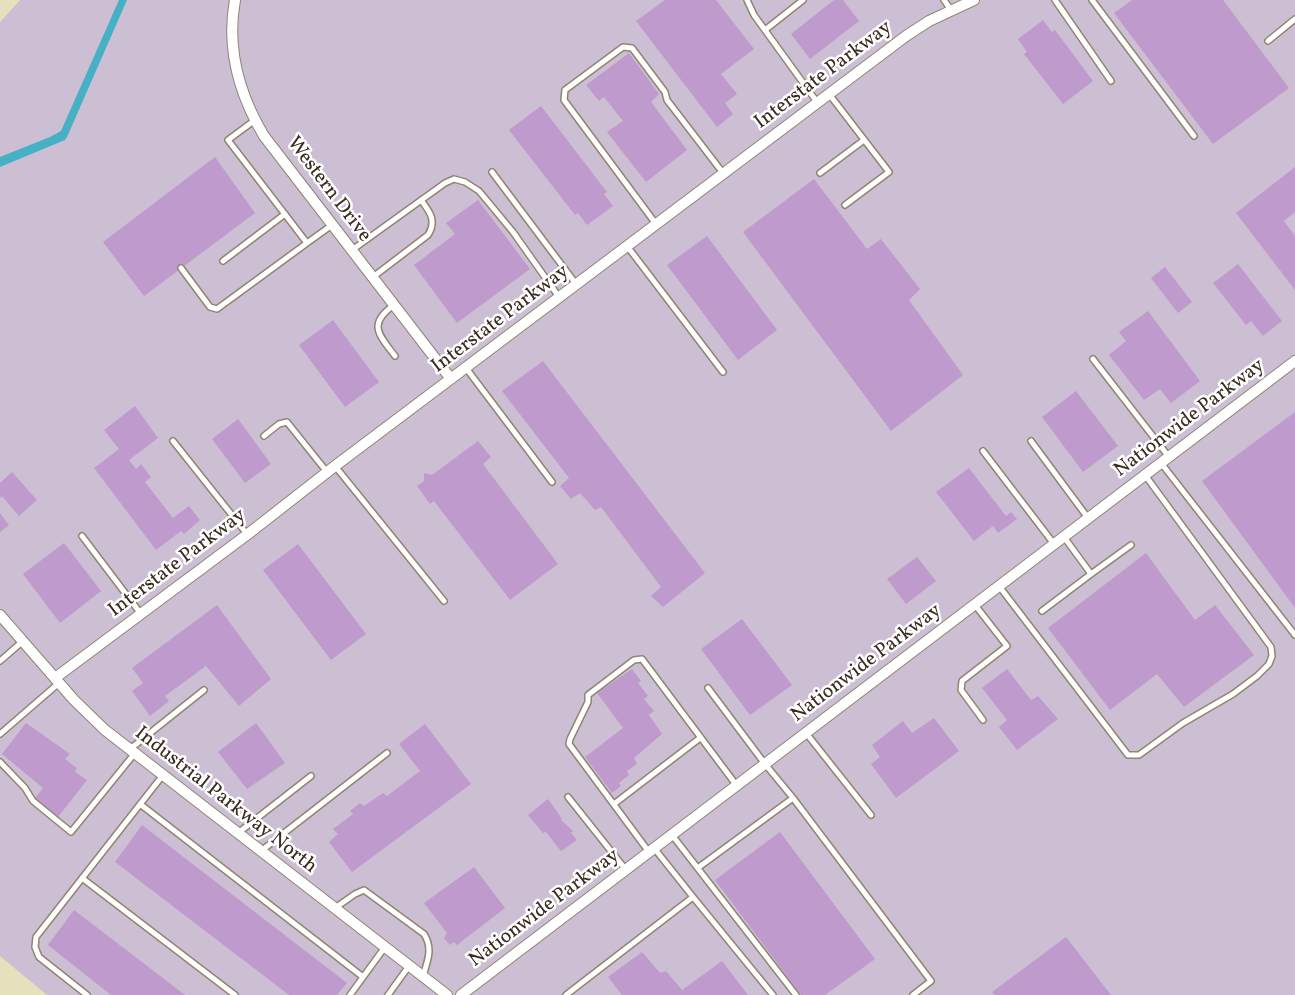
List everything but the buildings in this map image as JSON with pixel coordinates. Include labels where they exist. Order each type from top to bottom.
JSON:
[{"type":"street","name":"Western Drive","points":[[235,0],[232,28],[237,77],[244,98],[264,136],[451,379]]},
{"type":"street","name":"Interstate Parkway","points":[[57,680],[331,469],[906,36],[950,10],[974,0]]},
{"type":"street","name":"Nationwide Parkway","points":[[461,995],[1295,361]]},
{"type":"street","name":"Industrial Parkway North","points":[[0,615],[74,700],[105,730],[447,995]]},
{"type":"lane","points":[[747,0],[754,15],[817,102]]},
{"type":"lane","points":[[765,30],[803,0]]},
{"type":"lane","points":[[944,0],[950,10]]},
{"type":"lane","points":[[1055,0],[1111,81]]},
{"type":"lane","points":[[1092,0],[1194,136]]},
{"type":"lane","points":[[1268,41],[1295,19]]},
{"type":"lane","points":[[656,224],[564,100],[565,90],[572,84],[623,47],[632,48],[665,92],[668,100],[723,173]]},
{"type":"lane","points":[[828,94],[889,172],[845,205]]},
{"type":"lane","points":[[255,120],[228,140],[307,243]]},
{"type":"lane","points":[[820,173],[864,140]]},
{"type":"lane","points":[[492,172],[577,284]]},
{"type":"lane","points":[[352,250],[445,183],[454,179],[465,182],[479,190],[513,232],[559,297]]},
{"type":"lane","points":[[373,277],[428,235],[433,228],[428,209],[421,200]]},
{"type":"lane","points":[[223,261],[285,214]]},
{"type":"lane","points":[[181,268],[210,307],[217,310],[332,224]]},
{"type":"lane","points":[[627,246],[723,372]]},
{"type":"lane","points":[[394,305],[384,312],[378,320],[378,325],[382,339],[396,356]]},
{"type":"lane","points":[[1093,359],[1165,460],[1188,497],[1295,635]]},
{"type":"lane","points":[[466,367],[552,482]]},
{"type":"lane","points":[[264,436],[279,424],[287,422],[331,469],[444,601]]},
{"type":"lane","points":[[173,441],[248,534]]},
{"type":"lane","points":[[1031,441],[1088,519]]},
{"type":"lane","points":[[983,451],[1054,544]]},
{"type":"lane","points":[[999,586],[1128,755],[1139,755],[1183,723],[1233,694],[1257,676],[1269,664],[1272,656],[1271,647],[1145,475]]},
{"type":"lane","points":[[82,536],[141,614]]},
{"type":"lane","points":[[1064,537],[1091,574]]},
{"type":"lane","points":[[1042,611],[1131,545]]},
{"type":"lane","points":[[975,604],[1007,646],[962,681],[961,690],[983,720]]},
{"type":"lane","points":[[0,661],[23,641]]},
{"type":"lane","points":[[736,786],[642,660],[634,660],[588,695],[588,702],[569,744],[614,804],[773,995]]},
{"type":"lane","points":[[0,734],[57,680]]},
{"type":"lane","points":[[708,688],[931,981],[912,995]]},
{"type":"lane","points":[[0,762],[25,788],[33,800],[71,832],[133,751],[204,690]]},
{"type":"lane","points":[[806,733],[871,815]]},
{"type":"lane","points":[[614,804],[700,738]]},
{"type":"lane","points":[[261,850],[387,753]]},
{"type":"lane","points":[[87,995],[39,956],[35,947],[36,938],[163,775]]},
{"type":"lane","points":[[238,833],[311,776]]},
{"type":"lane","points":[[568,797],[626,870]]},
{"type":"lane","points":[[699,868],[793,798]]},
{"type":"lane","points":[[140,804],[363,977]]},
{"type":"lane","points":[[672,835],[796,995]]},
{"type":"lane","points":[[82,878],[235,995]]},
{"type":"lane","points":[[335,908],[364,890],[424,934],[429,942],[429,950],[423,976]]},
{"type":"lane","points":[[566,995],[693,897]]},
{"type":"lane","points":[[350,995],[386,947]]},
{"type":"lane","points":[[388,995],[410,966]]},
{"type":"shaded area","points":[[20,0],[1295,0],[1295,995],[47,995],[0,956],[0,22]]},
{"type":"water","points":[[119,0],[127,0],[65,140],[0,167],[0,157],[61,131]]}]
